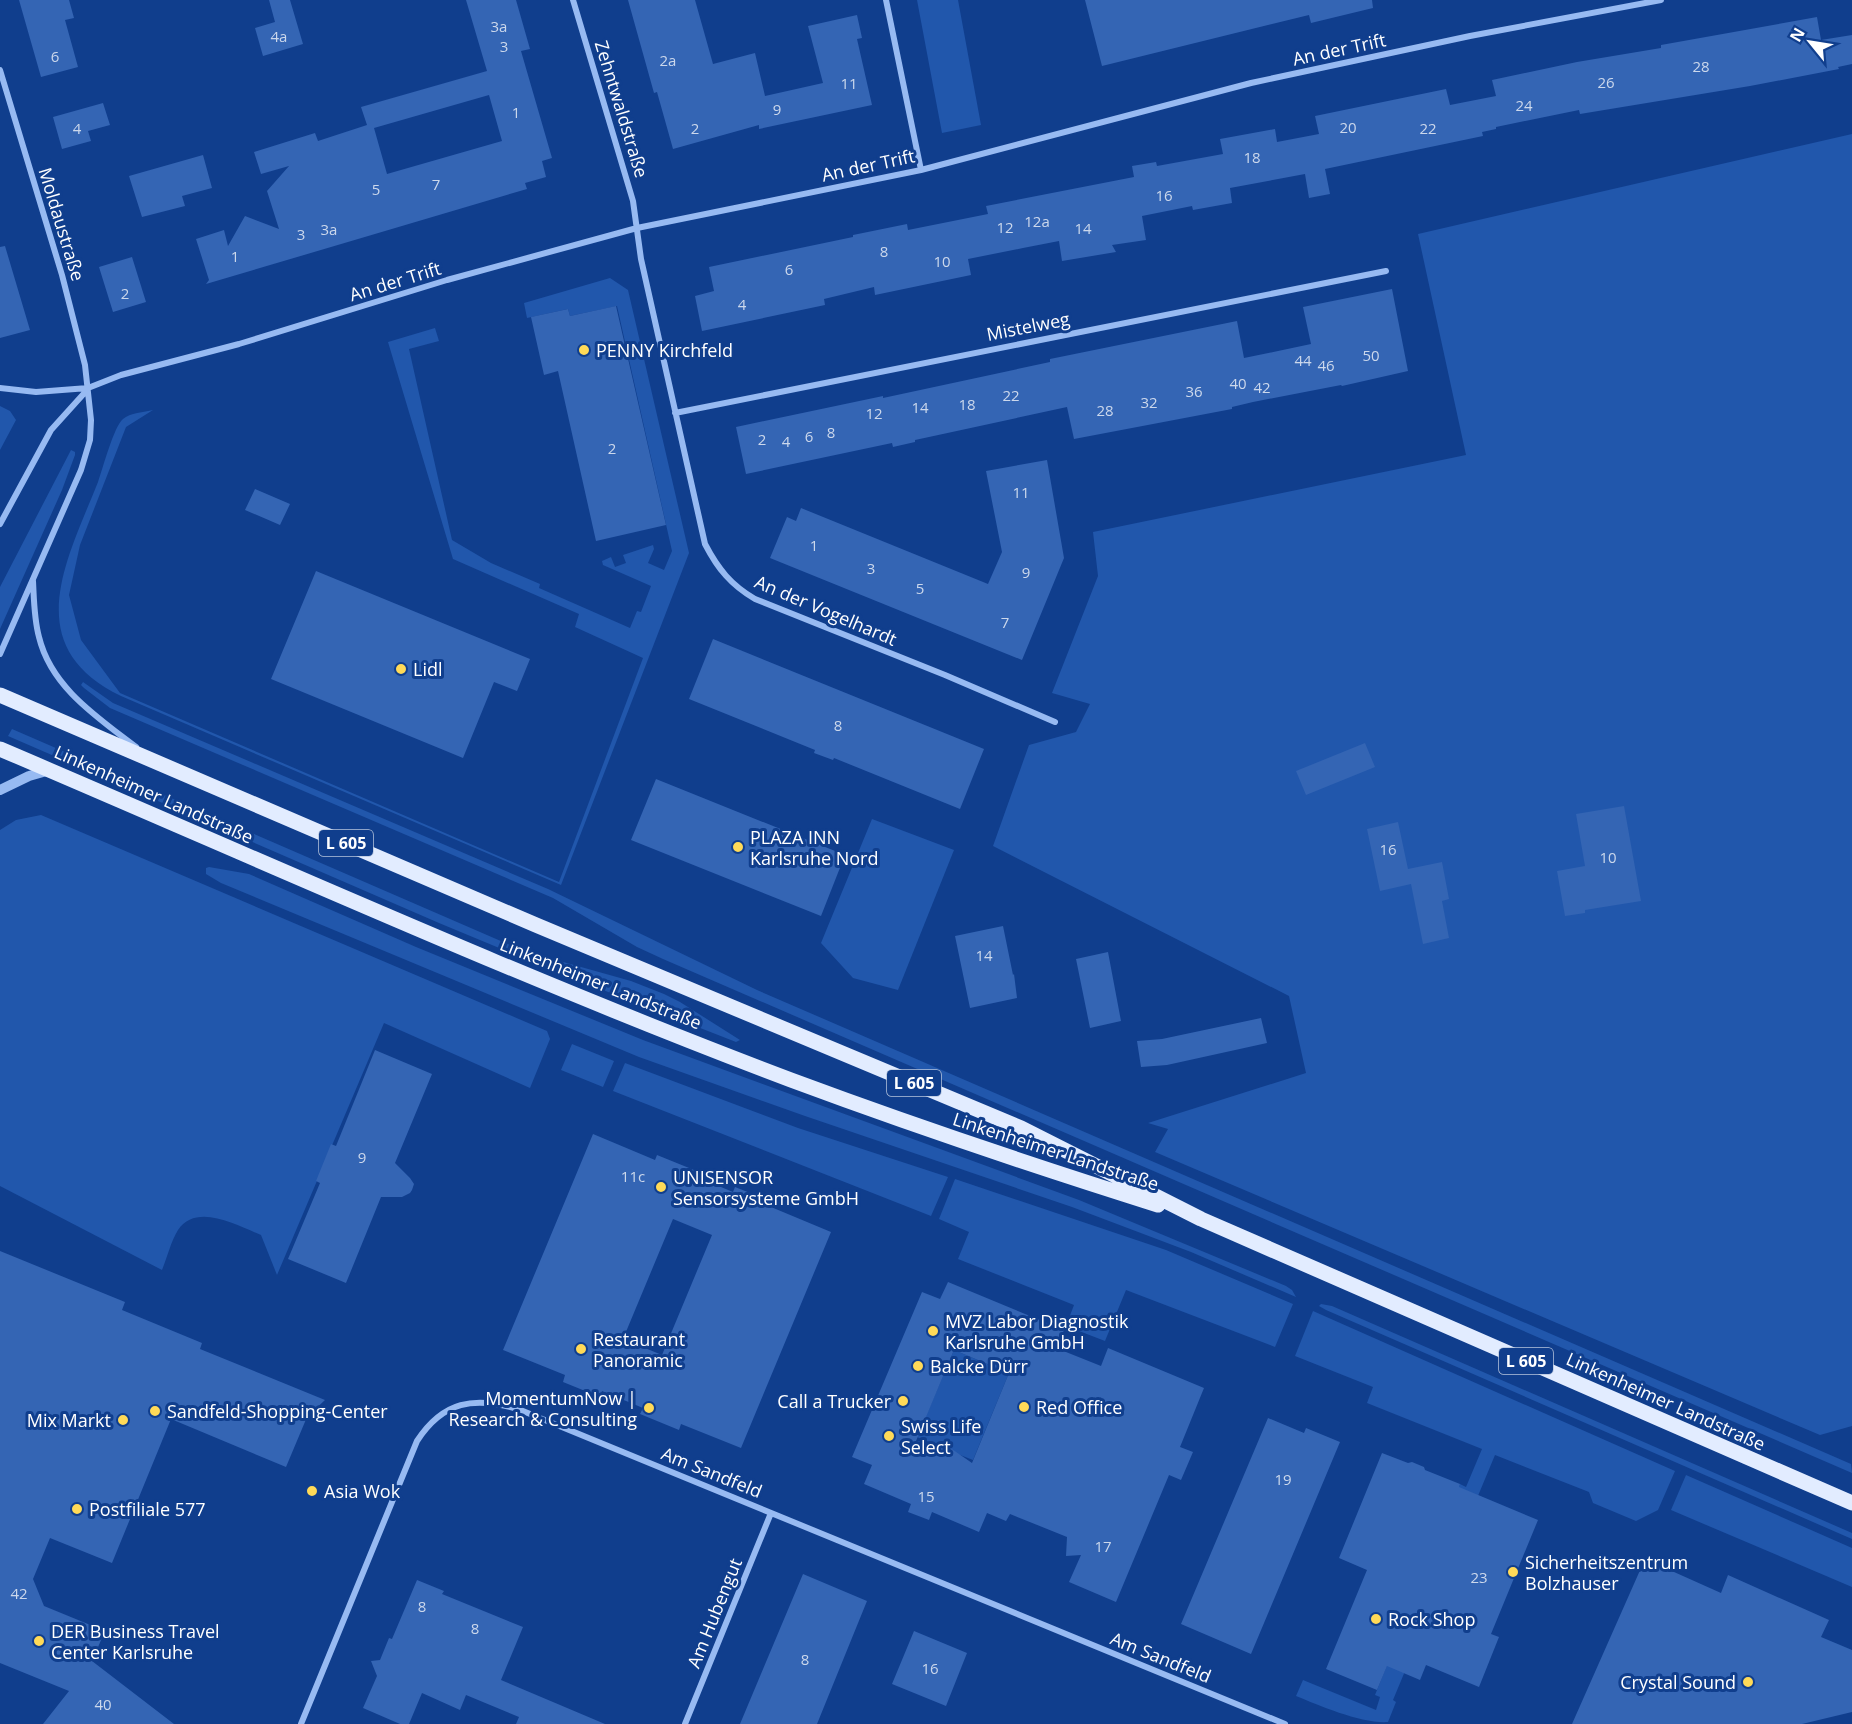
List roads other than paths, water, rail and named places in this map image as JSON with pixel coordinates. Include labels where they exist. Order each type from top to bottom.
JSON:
[{"type":"main road","name":"Linkenheimer Landstraße","points":[[0,695],[536,925],[1021,1128],[1201,1219],[1852,1503]]},
{"type":"main road","name":"Linkenheimer Landstraße","points":[[0,749],[354,902],[596,1003],[780,1076],[1009,1158],[1201,1219]]},
{"type":"street","name":"Zehntwaldstraße","points":[[573,0],[633,201],[637,228]]},
{"type":"street","points":[[886,0],[921,170]]},
{"type":"street","name":"An der Trift","points":[[88,388],[121,375],[239,344],[447,280],[637,228],[921,170],[1251,83],[1470,36],[1661,0]]},
{"type":"street","name":"Moldaustraße","points":[[0,70],[81,343],[91,420],[87,450],[81,470],[0,654]]},
{"type":"street","name":"An der Vogelhardt","points":[[637,228],[641,259],[705,544],[726,578],[755,599],[1055,722]]},
{"type":"street","name":"Mistelweg","points":[[675,413],[1386,271]]},
{"type":"street","points":[[0,388],[36,392],[88,388]]},
{"type":"street","points":[[0,524],[51,430],[88,388]]},
{"type":"street","name":"Linkenheimer Landstraße","points":[[33,579],[39,637],[48,662],[60,681],[85,705],[155,762]]},
{"type":"street","points":[[0,790],[29,776],[50,771]]},
{"type":"street","name":"Am Sandfeld","points":[[301,1724],[417,1441],[426,1426],[441,1413],[457,1405],[481,1402],[518,1409],[1286,1724]]},
{"type":"street","name":"Am Hubengut","points":[[685,1724],[771,1513]]},
{"type":"place","name":"PENNY Kirchfeld","points":[[584,350]]},
{"type":"place","name":"Lidl","points":[[401,669]]},
{"type":"place","name":"PLAZA INN Karlsruhe Nord","points":[[738,847]]},
{"type":"place","name":"UNISENSOR Sensorsysteme GmbH","points":[[661,1187]]},
{"type":"place","name":"MVZ Labor Diagnostik Karlsruhe GmbH","points":[[933,1331]]},
{"type":"place","name":"Restaurant Panoramic","points":[[581,1349]]},
{"type":"place","name":"Balcke Dürr","points":[[918,1366]]},
{"type":"place","name":"Call a Trucker","points":[[903,1401]]},
{"type":"place","name":"Red Office","points":[[1024,1407]]},
{"type":"place","name":"MomentumNow | Research & Consulting","points":[[649,1408]]},
{"type":"place","name":"Sandfeld-Shopping-Center","points":[[155,1411]]},
{"type":"place","name":"Mix Markt","points":[[123,1420]]},
{"type":"place","name":"Swiss Life Select","points":[[889,1436]]},
{"type":"place","name":"Asia Wok","points":[[312,1491]]},
{"type":"place","name":"Postfiliale 577","points":[[77,1509]]},
{"type":"place","name":"Sicherheitszentrum Bolzhauser","points":[[1513,1572]]},
{"type":"place","name":"Rock Shop","points":[[1376,1619]]},
{"type":"place","name":"DER Business Travel Center Karlsruhe","points":[[39,1641]]},
{"type":"place","name":"Crystal Sound","points":[[1748,1682]]}]
